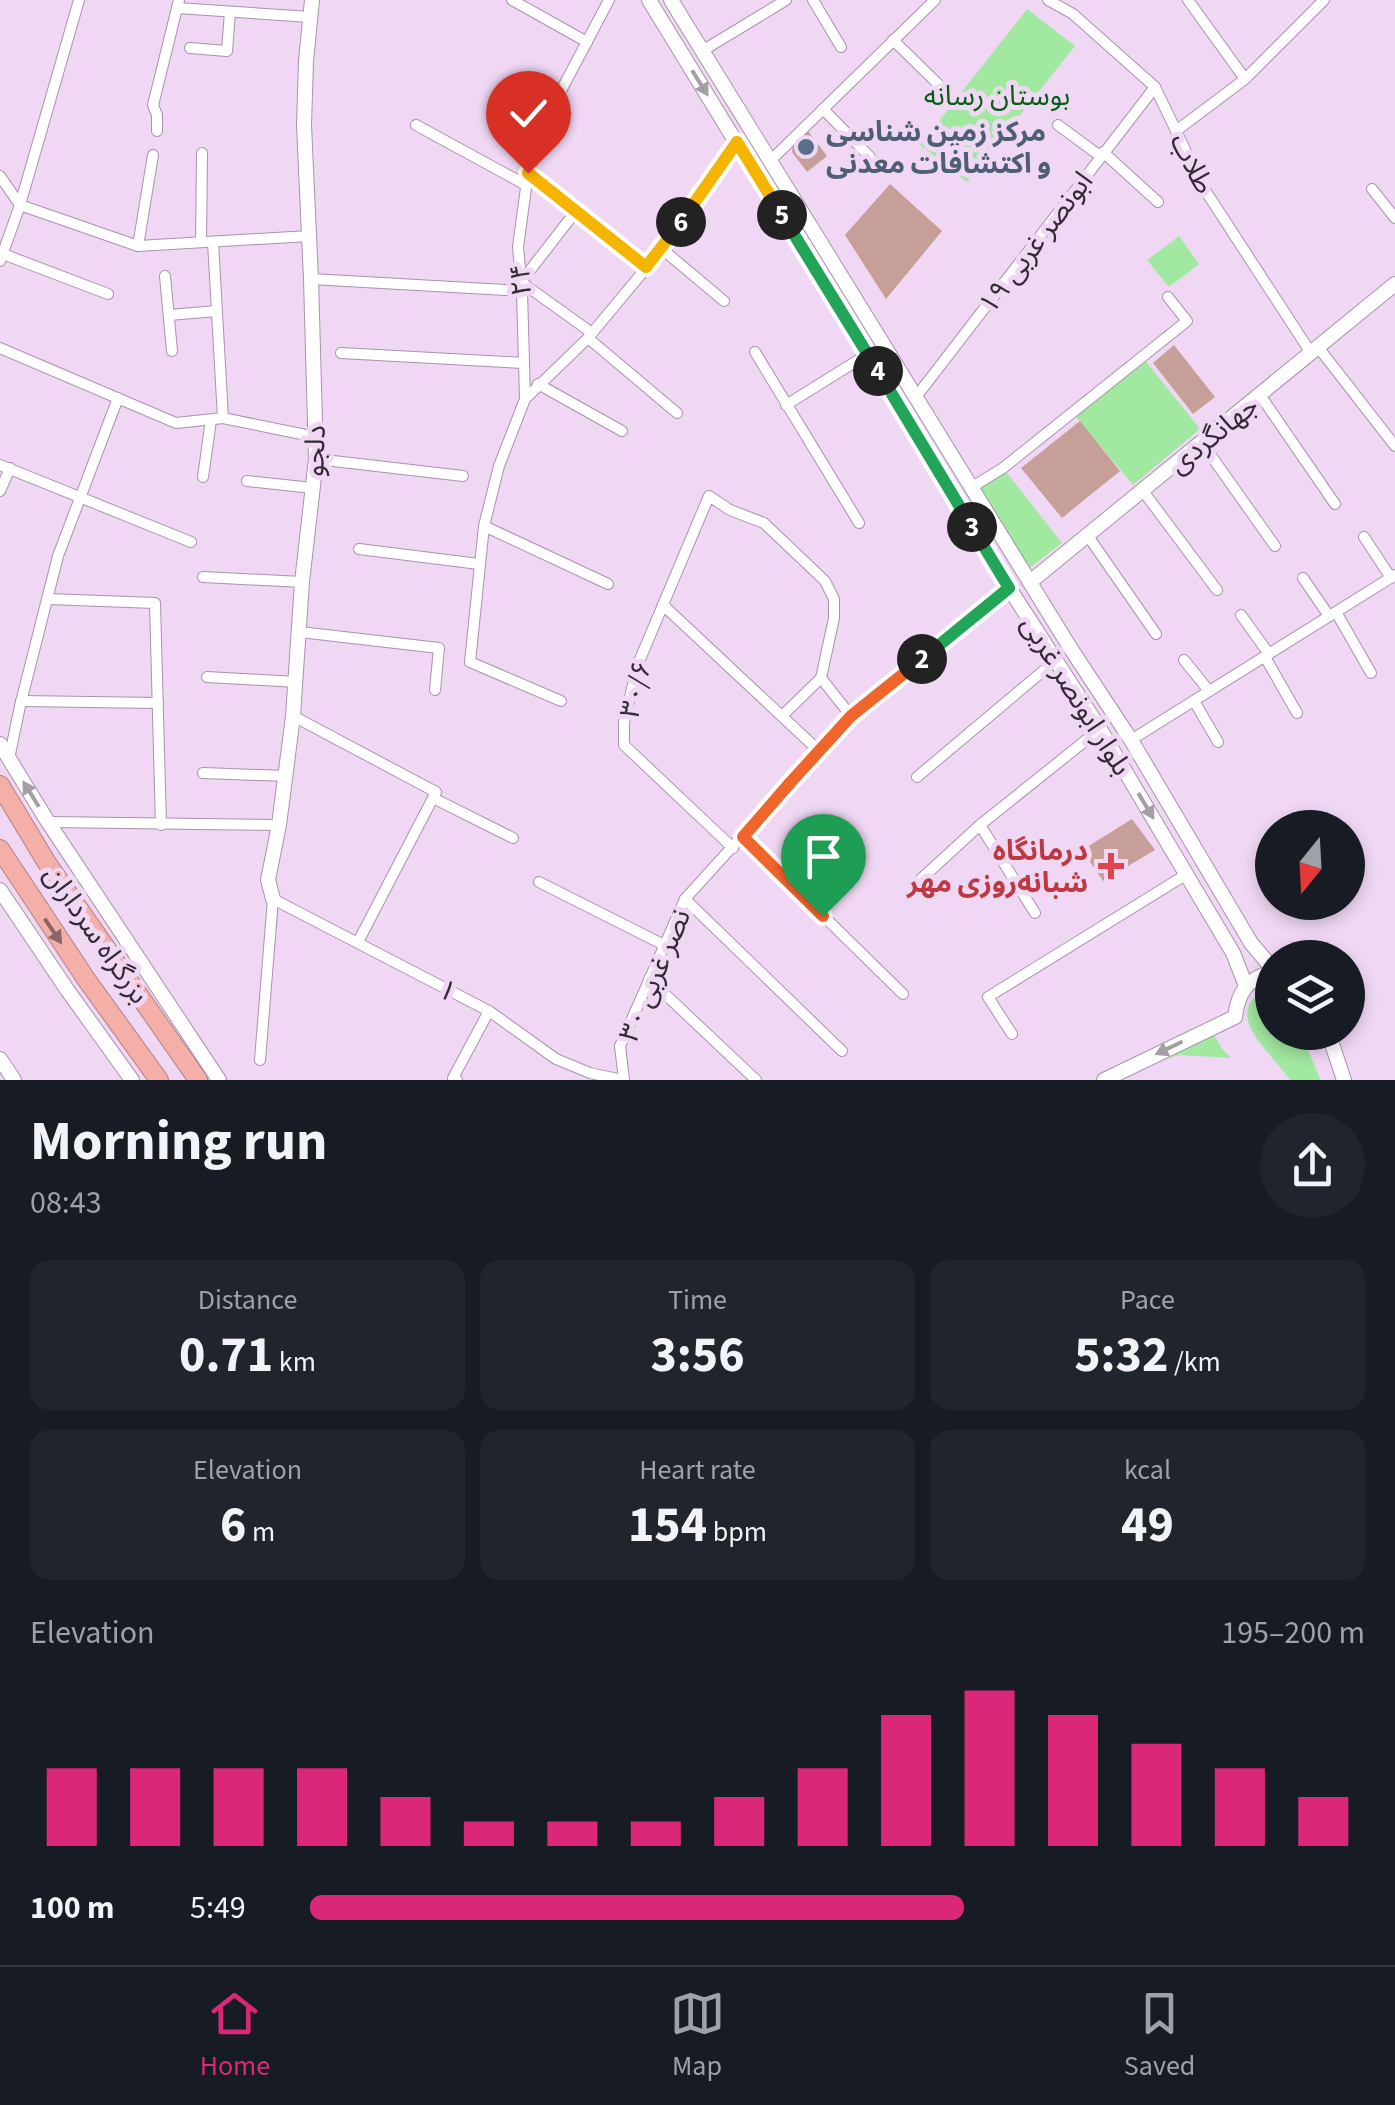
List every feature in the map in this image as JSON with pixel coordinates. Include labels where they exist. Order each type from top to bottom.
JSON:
[{"type":"highway","name":"بزرگراه سرداران","points":[[0,785],[47,863],[198,1080]]},
{"type":"highway","name":"بزرگراه سرداران","points":[[0,850],[159,1080]]},
{"type":"highway","points":[[68,991],[86,979]]},
{"type":"main road","name":"دلجو","points":[[273,899],[268,880],[297,682],[302,582],[316,459],[304,125],[312,0]]},
{"type":"main road","name":"بلوار ابونصر غربی","points":[[649,0],[1009,588],[1100,729],[1233,954],[1246,986]]},
{"type":"main road","name":"بلوار ابونصر غربی","points":[[671,0],[1131,740],[1255,948]]},
{"type":"main road","name":"جهانگردی","points":[[1030,582],[1395,284]]},
{"type":"main road","points":[[0,744],[219,1080]]},
{"type":"main road","points":[[0,890],[132,1080]]},
{"type":"main road","points":[[1104,1080],[1235,1016],[1237,1000],[1255,979]]},
{"type":"main road","points":[[1334,1050],[1344,1080]]},
{"type":"main road","points":[[0,1059],[14,1080]]},
{"type":"street","points":[[79,0],[1,258],[108,294]]},
{"type":"street","points":[[512,0],[587,42]]},
{"type":"street","name":"۲۴","points":[[525,399],[518,247],[527,179],[545,122],[609,0]]},
{"type":"street","points":[[702,51],[786,0]]},
{"type":"street","points":[[813,0],[841,47]]},
{"type":"street","points":[[770,161],[935,0]]},
{"type":"street","name":"طلاب","points":[[1048,0],[1073,14],[1155,87],[1203,187],[1315,350],[1395,446]]},
{"type":"street","points":[[1188,0],[1245,79]]},
{"type":"street","points":[[1176,131],[1245,79],[1323,0]]},
{"type":"street","points":[[157,131],[154,105],[178,4],[310,17]]},
{"type":"street","points":[[190,48],[227,52],[230,12]]},
{"type":"street","points":[[893,40],[938,84]]},
{"type":"street","name":"ابونصر غربی ۱۹","points":[[916,398],[1155,87]]},
{"type":"street","points":[[824,109],[870,156]]},
{"type":"street","points":[[1058,125],[1102,154],[1158,202]]},
{"type":"street","points":[[416,126],[527,179],[646,267]]},
{"type":"street","points":[[561,701],[470,662],[484,526],[500,466],[525,399],[590,336],[662,249],[737,142]]},
{"type":"street","points":[[202,153],[223,418]]},
{"type":"street","points":[[138,246],[153,155]]},
{"type":"street","points":[[0,176],[20,205],[138,246],[308,236]]},
{"type":"street","points":[[1372,189],[1395,218]]},
{"type":"street","points":[[522,286],[576,212]]},
{"type":"street","points":[[662,249],[724,300]]},
{"type":"street","points":[[165,276],[172,351]]},
{"type":"street","points":[[311,278],[522,286],[590,336],[677,413]]},
{"type":"street","points":[[972,487],[1017,457],[1186,321],[1168,298]]},
{"type":"street","points":[[169,315],[217,311]]},
{"type":"street","points":[[0,348],[176,423],[223,418],[316,437]]},
{"type":"street","points":[[341,352],[524,363]]},
{"type":"street","points":[[754,352],[859,523]]},
{"type":"street","points":[[786,404],[868,354]]},
{"type":"street","points":[[538,384],[622,432]]},
{"type":"street","points":[[1260,394],[1335,504]]},
{"type":"street","points":[[9,759],[58,556],[118,398]]},
{"type":"street","points":[[203,477],[210,420]]},
{"type":"street","points":[[1202,442],[1275,546]]},
{"type":"street","points":[[316,459],[463,476]]},
{"type":"street","points":[[0,491],[5,466],[191,542]]},
{"type":"street","points":[[247,481],[313,488]]},
{"type":"street","points":[[1143,491],[1217,590]]},
{"type":"street","name":"۳۰/۶","points":[[733,848],[624,745],[624,722],[638,664],[708,496],[730,510],[764,523],[825,580],[834,599],[834,618],[820,678]]},
{"type":"street","points":[[484,526],[608,584]]},
{"type":"street","points":[[1088,536],[1156,634]]},
{"type":"street","points":[[1131,740],[1393,576],[1364,537]]},
{"type":"street","points":[[359,549],[479,564]]},
{"type":"street","points":[[203,576],[302,582]]},
{"type":"street","points":[[1303,578],[1371,672]]},
{"type":"street","name":"نصر غربی ۳۰","points":[[623,1080],[620,1046],[685,900],[851,716],[1009,588]]},
{"type":"street","points":[[48,598],[154,603],[161,825]]},
{"type":"street","points":[[663,605],[819,751]]},
{"type":"street","points":[[1241,615],[1298,713]]},
{"type":"street","points":[[300,632],[439,648],[435,690]]},
{"type":"street","points":[[1184,660],[1209,692]]},
{"type":"street","points":[[917,777],[1055,661]]},
{"type":"street","points":[[207,677],[297,682]]},
{"type":"street","points":[[782,716],[820,678],[851,716]]},
{"type":"street","points":[[21,701],[158,704]]},
{"type":"street","points":[[1194,701],[1218,742]]},
{"type":"street","points":[[293,716],[513,838]]},
{"type":"street","points":[[920,880],[980,825],[1100,729]]},
{"type":"street","points":[[203,773],[286,776]]},
{"type":"street","points":[[358,942],[435,795]]},
{"type":"street","points":[[48,822],[279,825]]},
{"type":"street","points":[[980,825],[1035,913]]},
{"type":"street","points":[[743,837],[904,994]]},
{"type":"street","points":[[1012,1034],[988,996],[1186,874]]},
{"type":"street","points":[[540,882],[664,944]]},
{"type":"street","points":[[260,1060],[273,899]]},
{"type":"street","name":"۱","points":[[273,899],[489,1011],[556,1059],[590,1074],[623,1080]]},
{"type":"street","points":[[685,900],[842,1051]]},
{"type":"street","points":[[649,980],[756,1080]]},
{"type":"street","points":[[457,1080],[453,1078],[489,1011]]},
{"type":"green space","name":"بوستان رسانه","points":[[1027,9],[1075,46],[967,182],[920,145]]},
{"type":"green space","points":[[1179,236],[1199,264],[1169,287],[1147,260]]},
{"type":"green space","points":[[1143,358],[1200,429],[1133,485],[1073,413]]},
{"type":"green space","points":[[1003,468],[1062,543],[1024,572],[972,487]]},
{"type":"green space","points":[[1255,997],[1255,1035],[1247,1012]]},
{"type":"green space","points":[[1212,1031],[1231,1058],[1181,1055],[1161,1059]]},
{"type":"green space","points":[[1267,1050],[1308,1050],[1321,1080],[1290,1080]]},
{"type":"building","name":"مرکز زمین شناسی و اکتشافات معدنی","points":[[808,131],[827,156],[807,172],[792,152],[793,143]]},
{"type":"building","points":[[890,184],[942,231],[886,299],[845,235]]},
{"type":"building","points":[[1174,345],[1215,397],[1193,414],[1153,363]]},
{"type":"building","points":[[1080,421],[1120,471],[1062,518],[1021,468]]},
{"type":"building","name":"درمانگاه شبانه‌روزی مهر","points":[[1132,819],[1155,850],[1103,881],[1082,850]]},
{"type":"place","name":"مرکز زمین شناسی و اکتشافات معدنی","points":[[806,147]]},
{"type":"place","name":"درمانگاه شبانه‌روزی مهر","points":[[1111,866]]},
{"type":"route","points":[[528,173],[646,267],[737,142],[1009,588],[851,716],[743,837],[823,916]]}]
